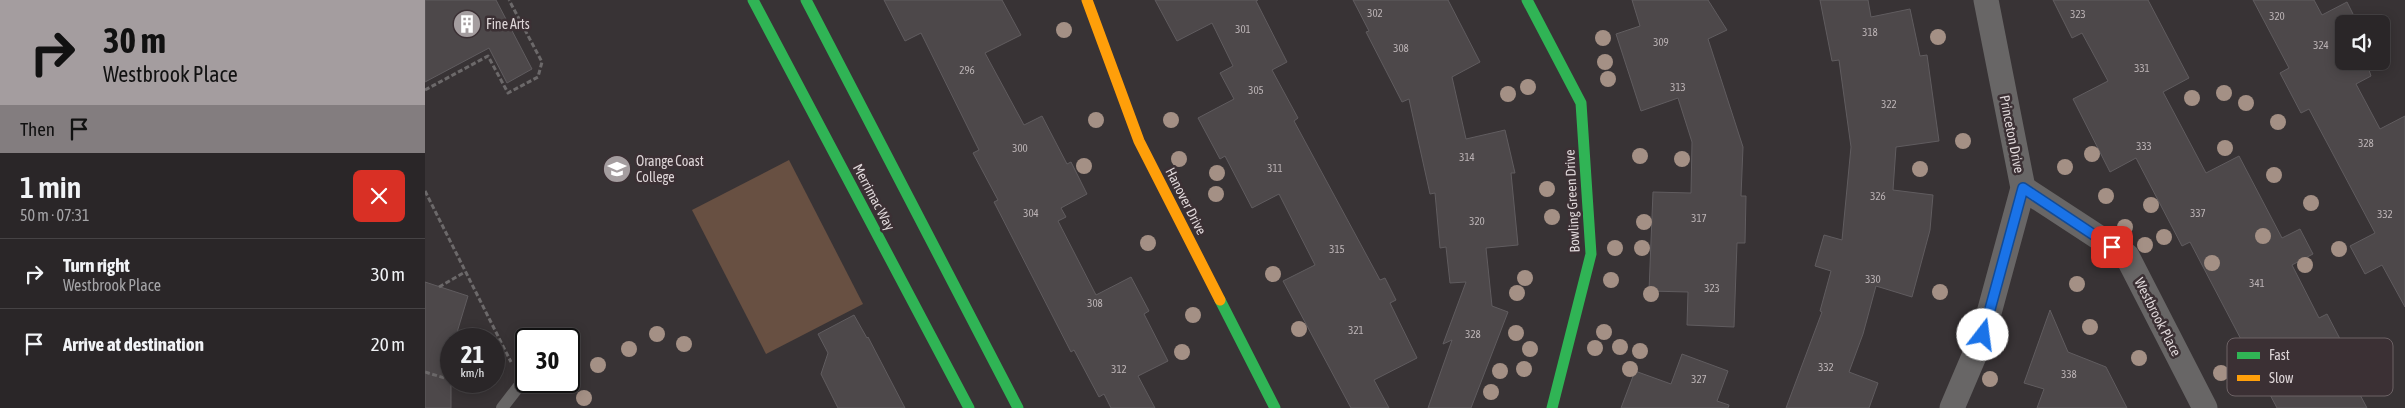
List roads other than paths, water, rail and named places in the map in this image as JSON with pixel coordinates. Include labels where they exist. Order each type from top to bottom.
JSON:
[{"type":"street","name":"Merrimac Way","points":[[753,0],[969,408]]},
{"type":"street","points":[[806,0],[1018,408]]},
{"type":"street","name":"Hanover Drive","points":[[1087,0],[1139,141],[1275,408]]},
{"type":"street","name":"Bowling Green Drive","points":[[1527,0],[1581,103],[1591,254],[1552,408]]},
{"type":"street","name":"Princeton Drive","points":[[1952,408],[1983,335],[2023,188],[1986,0]]},
{"type":"street","name":"Westbrook Place","points":[[2023,188],[2127,256],[2205,408]]},
{"type":"lane","points":[[502,408],[515,391]]},
{"type":"place","name":"Fine Arts","points":[[467,24]]},
{"type":"place","name":"Orange Coast College","points":[[617,169]]}]
